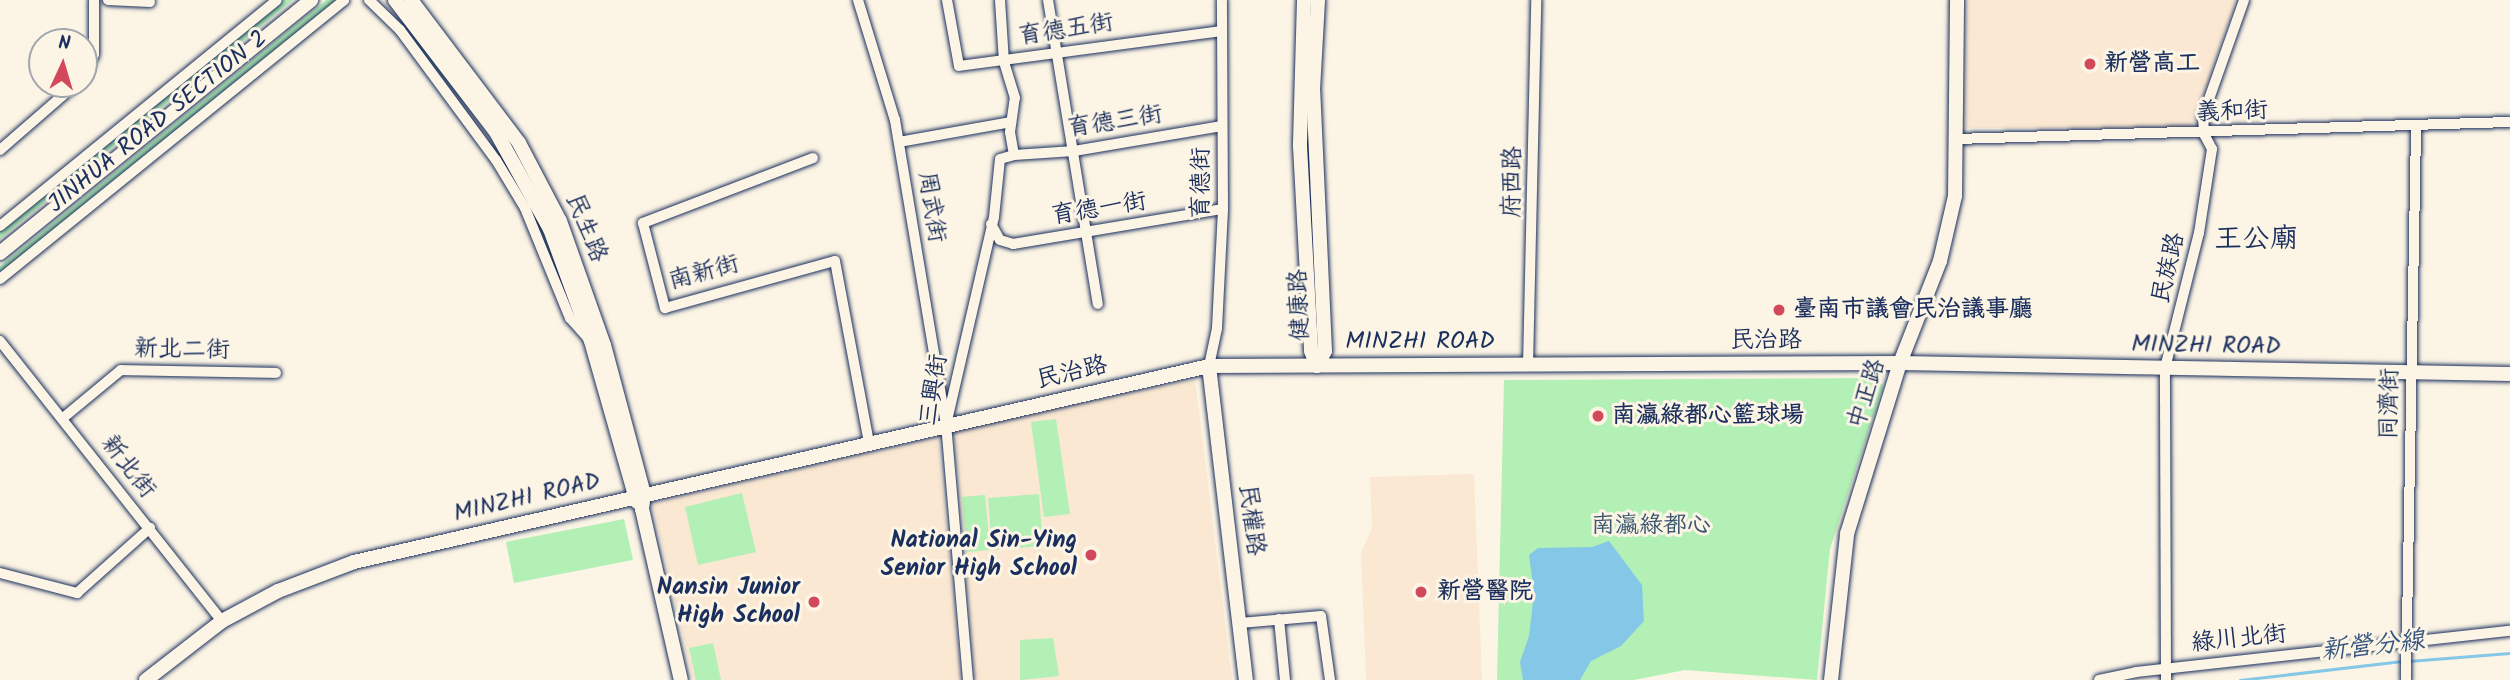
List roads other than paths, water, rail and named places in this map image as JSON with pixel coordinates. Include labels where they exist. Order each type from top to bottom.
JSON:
[{"type":"street","points":[[94,0],[94,28]]},
{"type":"street","points":[[108,0],[150,2]]},
{"type":"street","name":"JINHUA ROAD SECTION 2","points":[[0,226],[277,0]]},
{"type":"street","name":"JINHUA ROAD SECTION 2","points":[[0,253],[311,0]]},
{"type":"street","name":"JINHUA ROAD SECTION 2","points":[[0,279],[344,0]]},
{"type":"street","name":"民生路","points":[[369,0],[400,30],[496,160],[525,208],[570,318],[591,341]]},
{"type":"street","name":"民生路","points":[[395,0],[508,150],[550,229],[591,341],[639,500]]},
{"type":"street","name":"民生路","points":[[411,0],[484,92],[519,143],[555,210],[604,345],[681,680]]},
{"type":"street","name":"周武街","points":[[858,0],[869,24],[899,142],[946,425]]},
{"type":"street","name":"育德五街","points":[[947,0],[959,66],[1220,31]]},
{"type":"street","points":[[1000,0],[1004,62],[1015,98],[1011,122],[1014,155]]},
{"type":"street","points":[[1048,0],[1098,304]]},
{"type":"street","name":"育德街","points":[[1209,366],[1217,328],[1223,209],[1220,31],[1222,0]]},
{"type":"street","name":"健康路","points":[[1304,0],[1313,90],[1325,351],[1317,366]]},
{"type":"street","name":"健康路","points":[[1309,43],[1318,0]]},
{"type":"street","name":"府西路","points":[[1528,365],[1536,0]]},
{"type":"street","name":"中正路","points":[[1831,680],[1841,559],[1900,363],[1940,261],[1955,196],[1957,0]]},
{"type":"street","name":"民族路","points":[[2166,676],[2165,368],[2199,233],[2212,149],[2204,134],[2203,116],[2244,0]]},
{"type":"street","points":[[0,150],[60,98]]},
{"type":"street","points":[[899,142],[1011,122]]},
{"type":"street","name":"義和街","points":[[1956,139],[2416,128],[2510,122]]},
{"type":"street","name":"育德三街","points":[[1014,155],[1074,151],[1222,126]]},
{"type":"street","name":"同濟街","points":[[2406,680],[2416,128]]},
{"type":"street","name":"三興街","points":[[968,680],[946,425],[991,224],[1000,159],[1014,155]]},
{"type":"street","name":"南新街","points":[[813,158],[643,223],[665,307],[835,261],[869,443]]},
{"type":"street","name":"育德一街","points":[[991,224],[1000,240],[1013,244],[1223,209]]},
{"type":"street","name":"新北街","points":[[0,341],[222,621]]},
{"type":"street","name":"MINZHI ROAD","points":[[1900,363],[2510,374]]},
{"type":"street","name":"民治路","points":[[1528,365],[1900,363]]},
{"type":"street","name":"MINZHI ROAD","points":[[1209,366],[1528,365]]},
{"type":"street","name":"民治路","points":[[946,425],[1209,366]]},
{"type":"street","name":"民權路","points":[[1209,366],[1246,680]]},
{"type":"street","name":"新北二街","points":[[63,418],[121,370],[276,373]]},
{"type":"street","name":"MINZHI ROAD","points":[[146,680],[222,621],[278,591],[354,562],[639,500],[946,425]]},
{"type":"street","points":[[0,573],[77,593],[150,528]]},
{"type":"street","points":[[1240,623],[1321,616],[1330,680]]},
{"type":"street","points":[[1279,619],[1286,680]]},
{"type":"street","name":"綠川北街","points":[[2099,680],[2166,676],[2406,641],[2510,631]]},
{"type":"water","points":[[1609,541],[1642,585],[1644,621],[1621,646],[1591,661],[1580,680],[1523,680],[1520,662],[1529,636],[1534,593],[1529,555],[1538,548],[1592,547]]},
{"type":"waterway","name":"新營分線","points":[[2409,661],[2510,653]]},
{"type":"waterway","name":"新營分線","points":[[2240,680],[2402,661]]},
{"type":"place","name":"新營高工","points":[[2090,64]]},
{"type":"place","name":"臺南市議會民治議事廳","points":[[1779,310]]},
{"type":"place","name":"南瀛綠都心籃球場","points":[[1598,416]]},
{"type":"place","name":"National Sin-Ying Senior High School","points":[[1091,555]]},
{"type":"place","name":"新營醫院","points":[[1421,592]]},
{"type":"place","name":"Nansin Junior High School","points":[[814,602]]},
{"type":"district","name":"王公廟","points":[[2256,240]]},
{"type":"park label","name":"南瀛綠都心","points":[[1651,526]]}]
